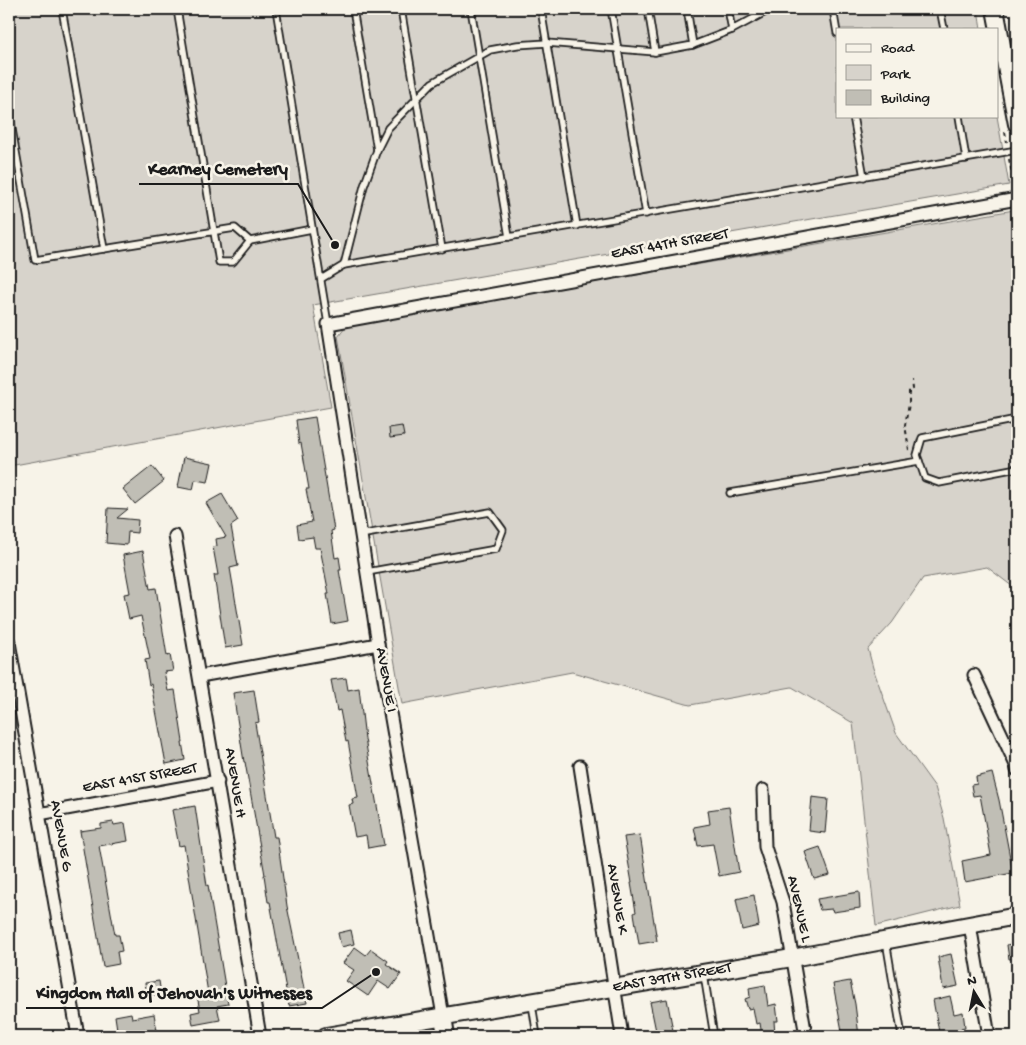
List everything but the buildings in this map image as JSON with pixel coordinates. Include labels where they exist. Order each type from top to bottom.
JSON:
[{"type":"main road","points":[[995,9],[998,28]]},
{"type":"main road","points":[[998,31],[1011,126]]},
{"type":"main road","name":"EAST 39TH STREET","points":[[326,1036],[352,1034],[443,1016],[886,942],[1017,916]]},
{"type":"main road","name":"AVENUE I","points":[[443,1016],[446,1036]]},
{"type":"street","name":"EAST 44TH STREET","points":[[328,324],[1017,199]]},
{"type":"street","name":"AVENUE I","points":[[328,324],[378,644],[443,1016]]},
{"type":"street","name":"AVENUE H","points":[[175,536],[260,1036]]},
{"type":"street","name":"AVENUE G","points":[[9,642],[10,660],[78,1036]]},
{"type":"street","points":[[200,676],[378,644]]},
{"type":"street","points":[[974,675],[1017,770]]},
{"type":"street","name":"AVENUE K","points":[[580,766],[613,989],[622,1036]]},
{"type":"street","name":"EAST 41ST STREET","points":[[39,814],[218,781]]},
{"type":"street","name":"AVENUE L","points":[[763,790],[765,847],[783,902],[806,1036]]},
{"type":"street","points":[[970,925],[988,1036]]},
{"type":"lane","points":[[62,9],[104,249]]},
{"type":"lane","points":[[177,9],[219,262],[233,262],[250,241],[312,229]]},
{"type":"lane","points":[[276,9],[328,324]]},
{"type":"lane","points":[[354,9],[377,150]]},
{"type":"lane","points":[[401,9],[442,249]]},
{"type":"lane","points":[[471,9],[509,237]]},
{"type":"lane","points":[[541,9],[577,226]]},
{"type":"lane","points":[[611,9],[646,214]]},
{"type":"lane","points":[[648,9],[655,52]]},
{"type":"lane","points":[[687,9],[693,45]]},
{"type":"lane","points":[[728,9],[732,30]]},
{"type":"lane","points":[[344,266],[364,186],[377,150],[388,128],[432,83],[490,50],[517,45],[547,43],[655,52],[693,45],[732,30],[764,11],[771,9]]},
{"type":"lane","points":[[833,9],[836,28]]},
{"type":"lane","points":[[940,9],[944,28]]},
{"type":"lane","points":[[9,112],[35,260],[235,228],[250,241]]},
{"type":"lane","points":[[853,118],[864,177]]},
{"type":"lane","points":[[959,118],[966,159]]},
{"type":"lane","points":[[321,280],[344,266],[1017,150]]},
{"type":"lane","points":[[1017,420],[922,438],[917,455],[925,478],[939,483],[1017,468]]},
{"type":"lane","points":[[730,493],[918,462]]},
{"type":"lane","points":[[360,535],[490,512],[503,530],[496,549],[367,572]]},
{"type":"lane","points":[[886,942],[902,1036]]},
{"type":"lane","points":[[704,973],[714,1036]]},
{"type":"lane","points":[[532,1002],[537,1036]]},
{"type":"path","points":[[1011,126],[1008,152],[1014,188],[1017,189]]},
{"type":"path","points":[[910,454],[905,425],[909,404],[909,390],[913,389],[912,380]]},
{"type":"green space","points":[[9,9],[978,9],[981,28],[836,28],[836,118],[997,118],[1009,185],[313,305],[331,407],[9,466]]},
{"type":"green space","points":[[1014,210],[1017,230],[1017,590],[987,567],[923,578],[892,623],[868,649],[896,733],[935,787],[944,818],[960,905],[876,926],[853,723],[792,687],[690,705],[572,672],[402,704],[338,336],[345,327],[358,323]]},
{"type":"place","name":"Kearney Cemetery","points":[[335,245]]},
{"type":"place","name":"Kingdom Hall of Jehovah's Witnesses","points":[[376,972]]}]
